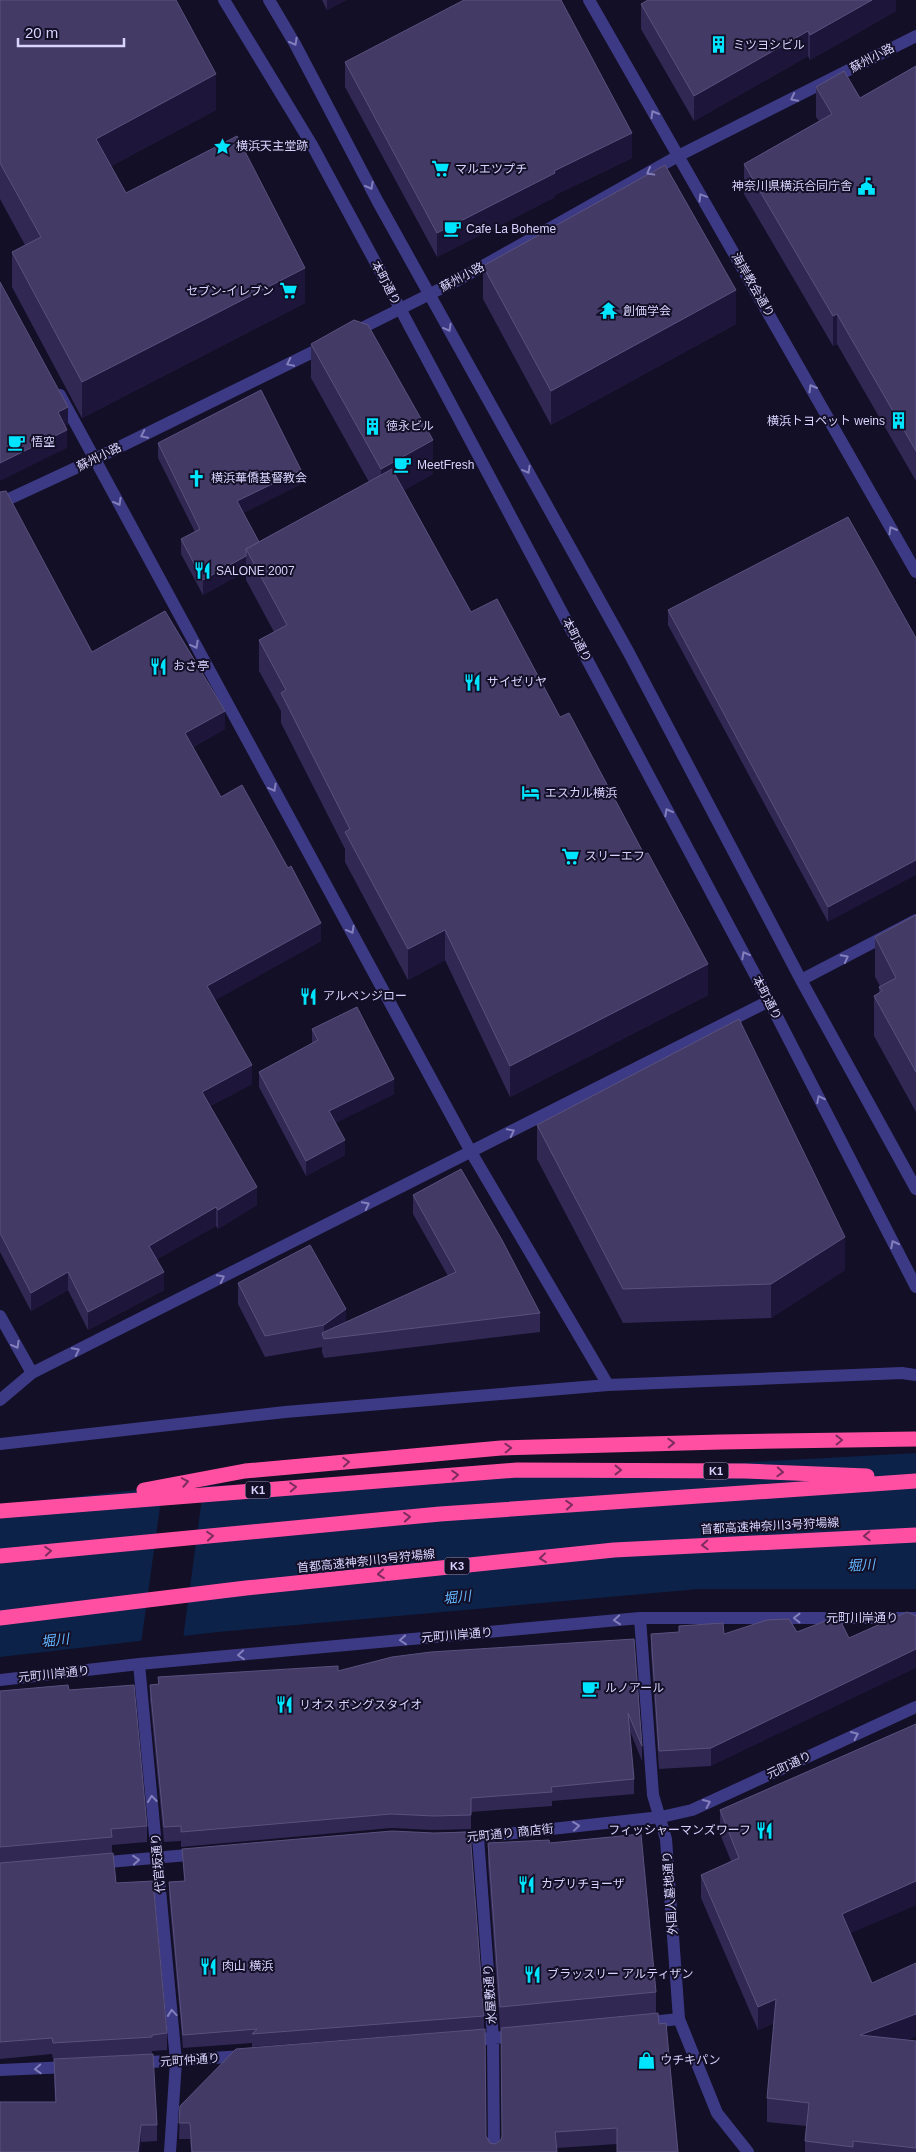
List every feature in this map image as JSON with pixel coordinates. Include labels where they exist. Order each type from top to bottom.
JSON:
[{"type":"highway","points":[[68,1504],[244,1471],[501,1448],[916,1439]]},
{"type":"highway","name":"K1","points":[[0,1511],[68,1504],[517,1470],[746,1471],[916,1480]]},
{"type":"highway","points":[[0,1556],[440,1514],[916,1480]]},
{"type":"highway","name":"首都高速神奈川3号狩場線","points":[[0,1618],[256,1587],[614,1550],[916,1535]]},
{"type":"street","name":"本町通り","points":[[224,0],[312,145],[401,309],[769,1001],[916,1287]]},
{"type":"street","points":[[269,0],[628,654],[801,980],[916,1189]]},
{"type":"street","name":"海岸教会通り","points":[[589,0],[916,572]]},
{"type":"street","name":"蘇州小路","points":[[0,503],[95,459],[401,309],[678,156],[916,36]]},
{"type":"street","points":[[52,380],[471,1152],[608,1385]]},
{"type":"street","points":[[801,980],[916,920]]},
{"type":"street","points":[[0,1400],[32,1373],[769,1001]]},
{"type":"street","points":[[0,1316],[32,1373]]},
{"type":"street","points":[[902,1373],[916,1364]]},
{"type":"street","points":[[0,1444],[285,1412],[608,1385],[902,1373],[916,1376]]},
{"type":"street","name":"元町川岸通り","points":[[0,1680],[138,1664],[640,1618],[916,1618]]},
{"type":"street","name":"外国人墓地通り","points":[[640,1618],[653,1795],[661,1817],[666,1840],[679,2019],[717,2113],[748,2152]]},
{"type":"street","name":"代官坂通り","points":[[138,1664],[176,2061],[170,2152]]},
{"type":"street","name":"元町通り","points":[[661,1817],[692,1810],[916,1707]]},
{"type":"street","name":"元町通り 商店街","points":[[443,1838],[478,1837],[661,1817]]},
{"type":"street","name":"水屋敷通り","points":[[478,1837],[493,2038],[494,2152]]},
{"type":"street","points":[[89,1864],[216,1852]]},
{"type":"street","points":[[630,2024],[679,2019]]},
{"type":"street","points":[[453,2041],[532,2034]]},
{"type":"street","name":"元町仲通り","points":[[127,2064],[255,2056]]},
{"type":"street","points":[[0,2070],[78,2066]]},
{"type":"water","name":"堀川","points":[[916,1453],[916,1589],[699,1589],[218,1632],[0,1657],[0,1505],[154,1488],[629,1469]]},
{"type":"pier","points":[[204,1483],[183,1639],[141,1644],[163,1485]]},
{"type":"building","points":[[0,0],[176,0],[216,74],[96,139],[126,193],[237,136],[305,268],[82,382],[12,252],[41,237],[0,163]]},
{"type":"building","points":[[464,0],[561,0],[632,133],[554,171],[555,173],[437,233],[345,62]]},
{"type":"building","name":"ミツヨシビル","points":[[648,0],[872,0],[810,35],[808,31],[694,96],[641,4]]},
{"type":"building","points":[[916,66],[916,451],[837,314],[833,316],[744,164],[832,114],[816,87],[844,71],[860,98]]},
{"type":"building","name":"創価学会","points":[[665,165],[736,290],[551,391],[483,266]]},
{"type":"building","points":[[0,282],[68,407],[58,412],[67,430],[0,463]]},
{"type":"building","points":[[354,320],[368,325],[433,440],[381,469],[311,344]]},
{"type":"building","points":[[261,390],[301,470],[237,501],[259,542],[246,549],[246,556],[203,580],[181,539],[200,529],[158,443]]},
{"type":"building","points":[[392,469],[471,612],[497,599],[560,717],[569,713],[644,854],[648,853],[708,964],[510,1066],[445,930],[408,949],[345,832],[350,829],[281,693],[286,690],[259,640],[287,625],[246,549]]},
{"type":"building","points":[[6,491],[92,652],[165,611],[225,711],[185,733],[221,797],[242,785],[288,868],[291,866],[321,923],[207,986],[252,1065],[202,1092],[257,1187],[218,1210],[216,1207],[149,1246],[164,1272],[88,1312],[68,1272],[31,1293],[0,1233],[0,492]]},
{"type":"building","points":[[848,517],[916,638],[916,860],[828,907],[668,610]]},
{"type":"building","points":[[916,915],[916,1072],[874,996],[882,991],[879,987],[896,978],[875,937]]},
{"type":"building","points":[[357,1007],[394,1079],[329,1111],[345,1140],[306,1161],[259,1072],[318,1040],[312,1029]]},
{"type":"building","points":[[739,1019],[845,1237],[771,1284],[623,1289],[537,1125]]},
{"type":"building","points":[[461,1169],[502,1240],[540,1313],[324,1339],[322,1333],[456,1272],[413,1195]]},
{"type":"building","points":[[310,1245],[346,1309],[324,1325],[265,1336],[238,1283]]},
{"type":"building","points":[[907,1612],[916,1616],[916,1649],[711,1748],[659,1751],[651,1634],[679,1632],[679,1626],[723,1623],[724,1634],[767,1620],[789,1619],[797,1632],[838,1616],[849,1638]]},
{"type":"building","points":[[634,1639],[642,1746],[628,1713],[634,1779],[551,1787],[552,1792],[471,1798],[471,1815],[391,1814],[181,1832],[181,1826],[164,1827],[150,1685],[159,1684],[158,1677],[338,1666],[338,1671],[392,1657],[431,1652]]},
{"type":"building","points":[[68,1685],[69,1690],[134,1685],[147,1826],[111,1829],[112,1837],[0,1847],[0,1691]]},
{"type":"building","points":[[916,1724],[916,1881],[842,1914],[872,1983],[916,1963],[916,2014],[860,2035],[916,2041],[916,2148],[853,2141],[853,2147],[805,2141],[809,2103],[767,2098],[776,1999],[758,2007],[701,1875],[739,1858],[720,1810]]},
{"type":"building","points":[[392,1831],[470,1832],[484,2016],[252,2034],[257,2029],[183,2035],[169,1882],[185,1881],[182,1849]]},
{"type":"building","points":[[641,1834],[656,1992],[500,2007],[488,1843],[549,1840],[550,1843]]},
{"type":"building","points":[[113,1853],[116,1883],[153,1881],[167,2033],[152,2035],[152,2037],[53,2043],[52,2038],[0,2042],[0,1863]]},
{"type":"building","points":[[658,2013],[659,2024],[666,2023],[678,2152],[617,2152],[617,2128],[555,2132],[557,2152],[192,2152],[190,2123],[179,2123],[180,2106],[236,2049],[485,2029],[486,2136],[490,2143],[495,2144],[501,2140],[502,2136],[501,2028]]},
{"type":"building","points":[[153,2054],[157,2125],[141,2125],[138,2152],[0,2152],[0,2102],[56,2102],[54,2059]]},
{"type":"place","name":"ミツヨシビル","points":[[719,45]]},
{"type":"place","name":"横浜天主堂跡","points":[[222,146]]},
{"type":"place","name":"マルエツプチ","points":[[441,169]]},
{"type":"place","name":"神奈川県横浜合同庁舎","points":[[866,186]]},
{"type":"place","name":"Cafe La Boheme","points":[[452,229]]},
{"type":"place","name":"セブン-イレブン","points":[[288,291]]},
{"type":"place","name":"創価学会","points":[[609,311]]},
{"type":"place","name":"横浜トヨペット weins","points":[[899,421]]},
{"type":"place","name":"徳永ビル","points":[[372,426]]},
{"type":"place","name":"悟空","points":[[17,442]]},
{"type":"place","name":"MeetFresh","points":[[403,465]]},
{"type":"place","name":"横浜華僑基督教会","points":[[197,478]]},
{"type":"place","name":"SALONE 2007","points":[[202,571]]},
{"type":"place","name":"おさ亭","points":[[159,666]]},
{"type":"place","name":"サイゼリヤ","points":[[473,682]]},
{"type":"place","name":"エスカル横浜","points":[[531,793]]},
{"type":"place","name":"スリーエフ","points":[[571,856]]},
{"type":"place","name":"アルペンジロー","points":[[309,996]]},
{"type":"place","name":"ルノアール","points":[[591,1688]]},
{"type":"place","name":"リオス ボングスタイオ","points":[[285,1705]]},
{"type":"place","name":"フィッシャーマンズワーフ","points":[[765,1830]]},
{"type":"place","name":"カプリチョーザ","points":[[527,1884]]},
{"type":"place","name":"肉山 横浜","points":[[208,1966]]},
{"type":"place","name":"ブラッスリー アルティザン","points":[[533,1974]]},
{"type":"place","name":"ウチキパン","points":[[646,2060]]}]
